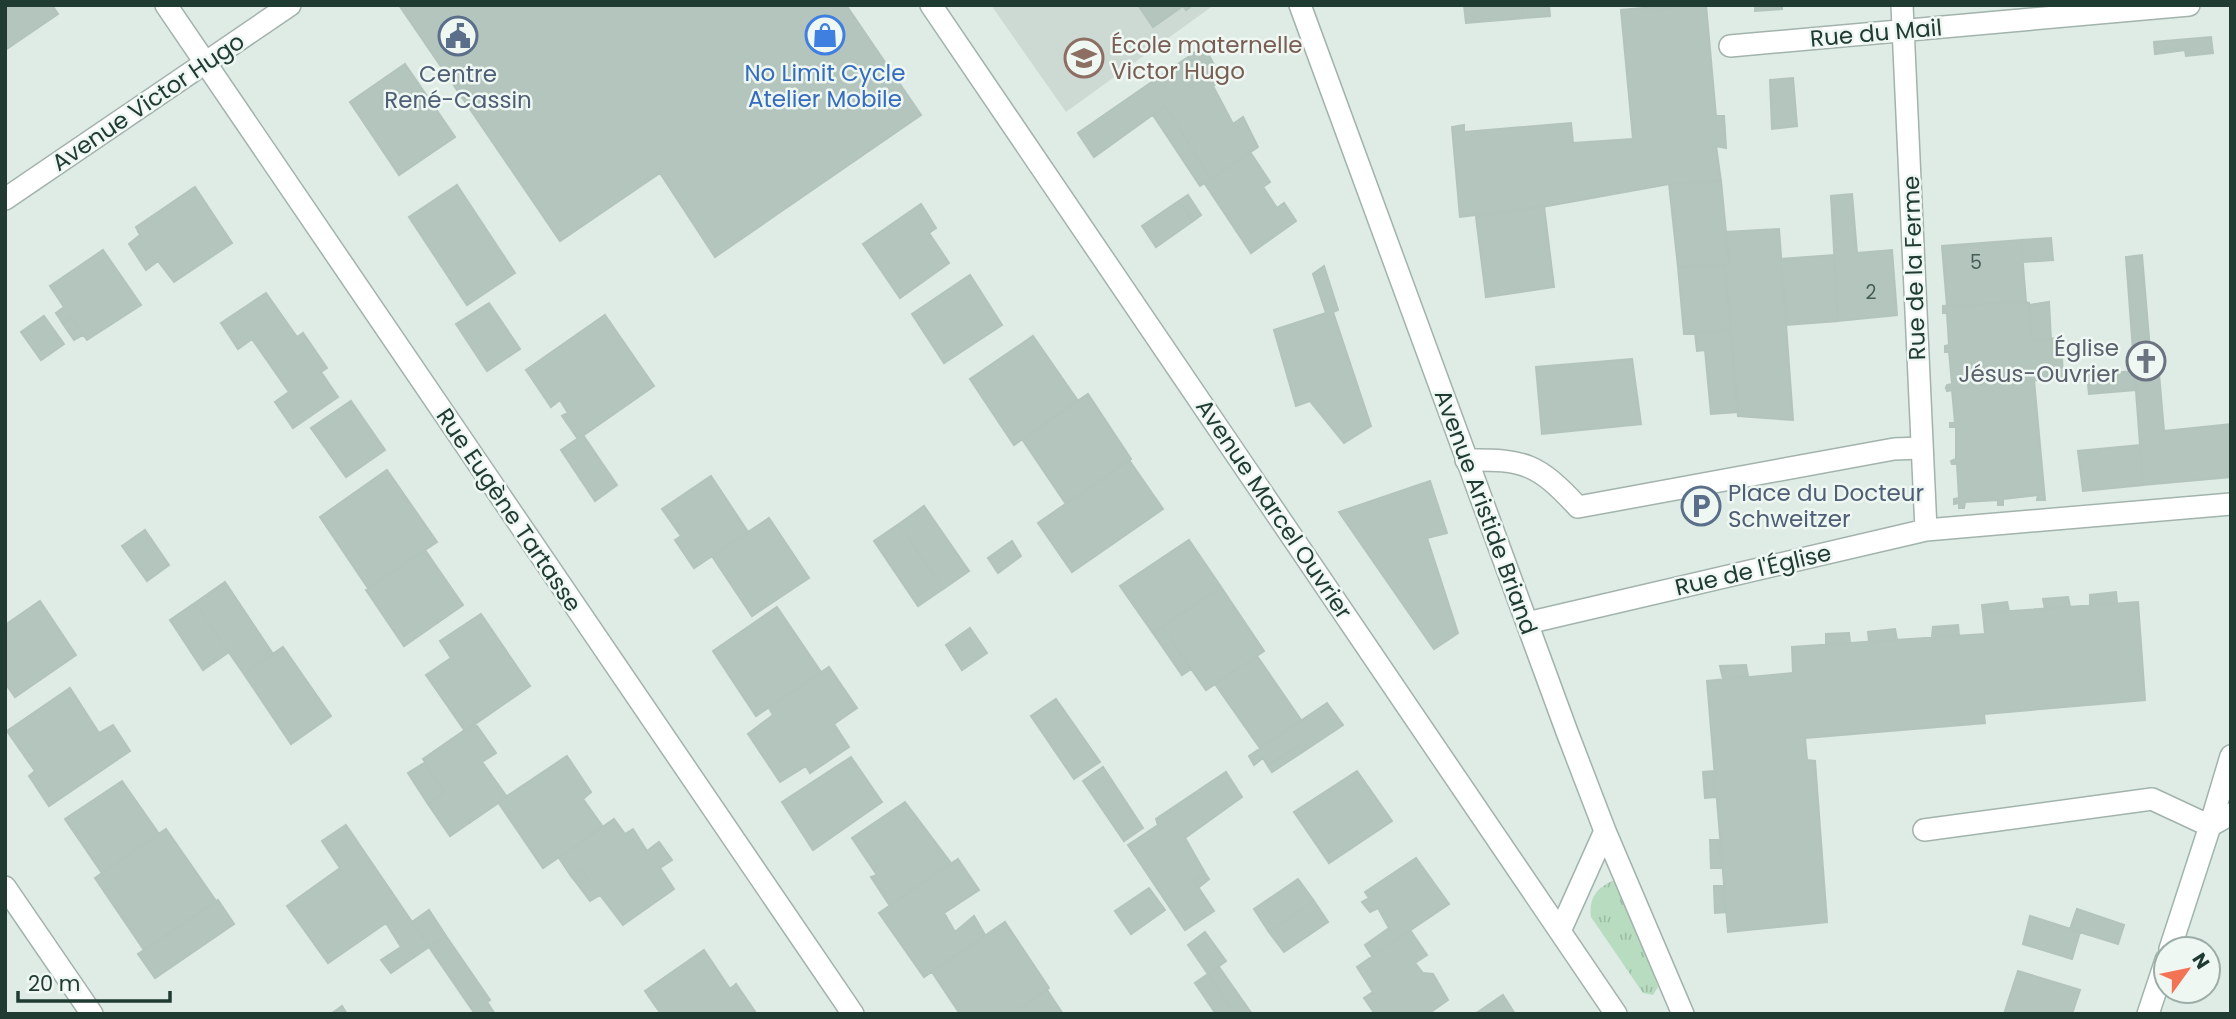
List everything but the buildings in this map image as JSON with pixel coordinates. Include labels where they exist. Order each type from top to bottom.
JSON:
[{"type":"street","name":"Rue Eugène Tartasse","points":[[166,5],[853,1014]]},
{"type":"street","name":"Avenue Victor Hugo","points":[[5,199],[290,5]]},
{"type":"street","name":"Avenue Marcel Ouvrier","points":[[932,5],[1561,929],[1616,1014]]},
{"type":"street","name":"Avenue Aristide Briand","points":[[1300,5],[1605,831],[1683,1014]]},
{"type":"street","name":"Rue de la Ferme","points":[[1902,5],[1926,530]]},
{"type":"street","name":"Rue du Mail","points":[[1730,47],[2189,5]]},
{"type":"street","points":[[1466,460],[1502,459],[1532,467],[1556,484],[1578,507],[1894,449],[1921,448]]},
{"type":"street","name":"Rue de l'Église","points":[[1527,623],[1926,530],[2231,504]]},
{"type":"street","points":[[2175,935],[2231,756]]},
{"type":"street","points":[[1924,830],[2152,799],[2210,826]]},
{"type":"street","points":[[2210,826],[2231,814]]},
{"type":"street","points":[[1561,929],[1605,831]]},
{"type":"street","points":[[5,887],[92,1014]]},
{"type":"shaded area","name":"École maternelle Victor Hugo","points":[[991,5],[1214,5],[1066,112]]},
{"type":"green space","points":[[1617,879],[1621,881],[1658,987],[1653,995],[1643,993],[1591,917],[1591,903],[1596,893]]},
{"type":"place","name":"No Limit Cycle Atelier Mobile","points":[[825,35]]},
{"type":"place","name":"Centre René-Cassin","points":[[458,36]]},
{"type":"place","name":"École maternelle Victor Hugo","points":[[1084,58]]},
{"type":"place","name":"Église Jésus-Ouvrier","points":[[2146,361]]},
{"type":"place","name":"Place du Docteur Schweitzer","points":[[1701,506]]}]
